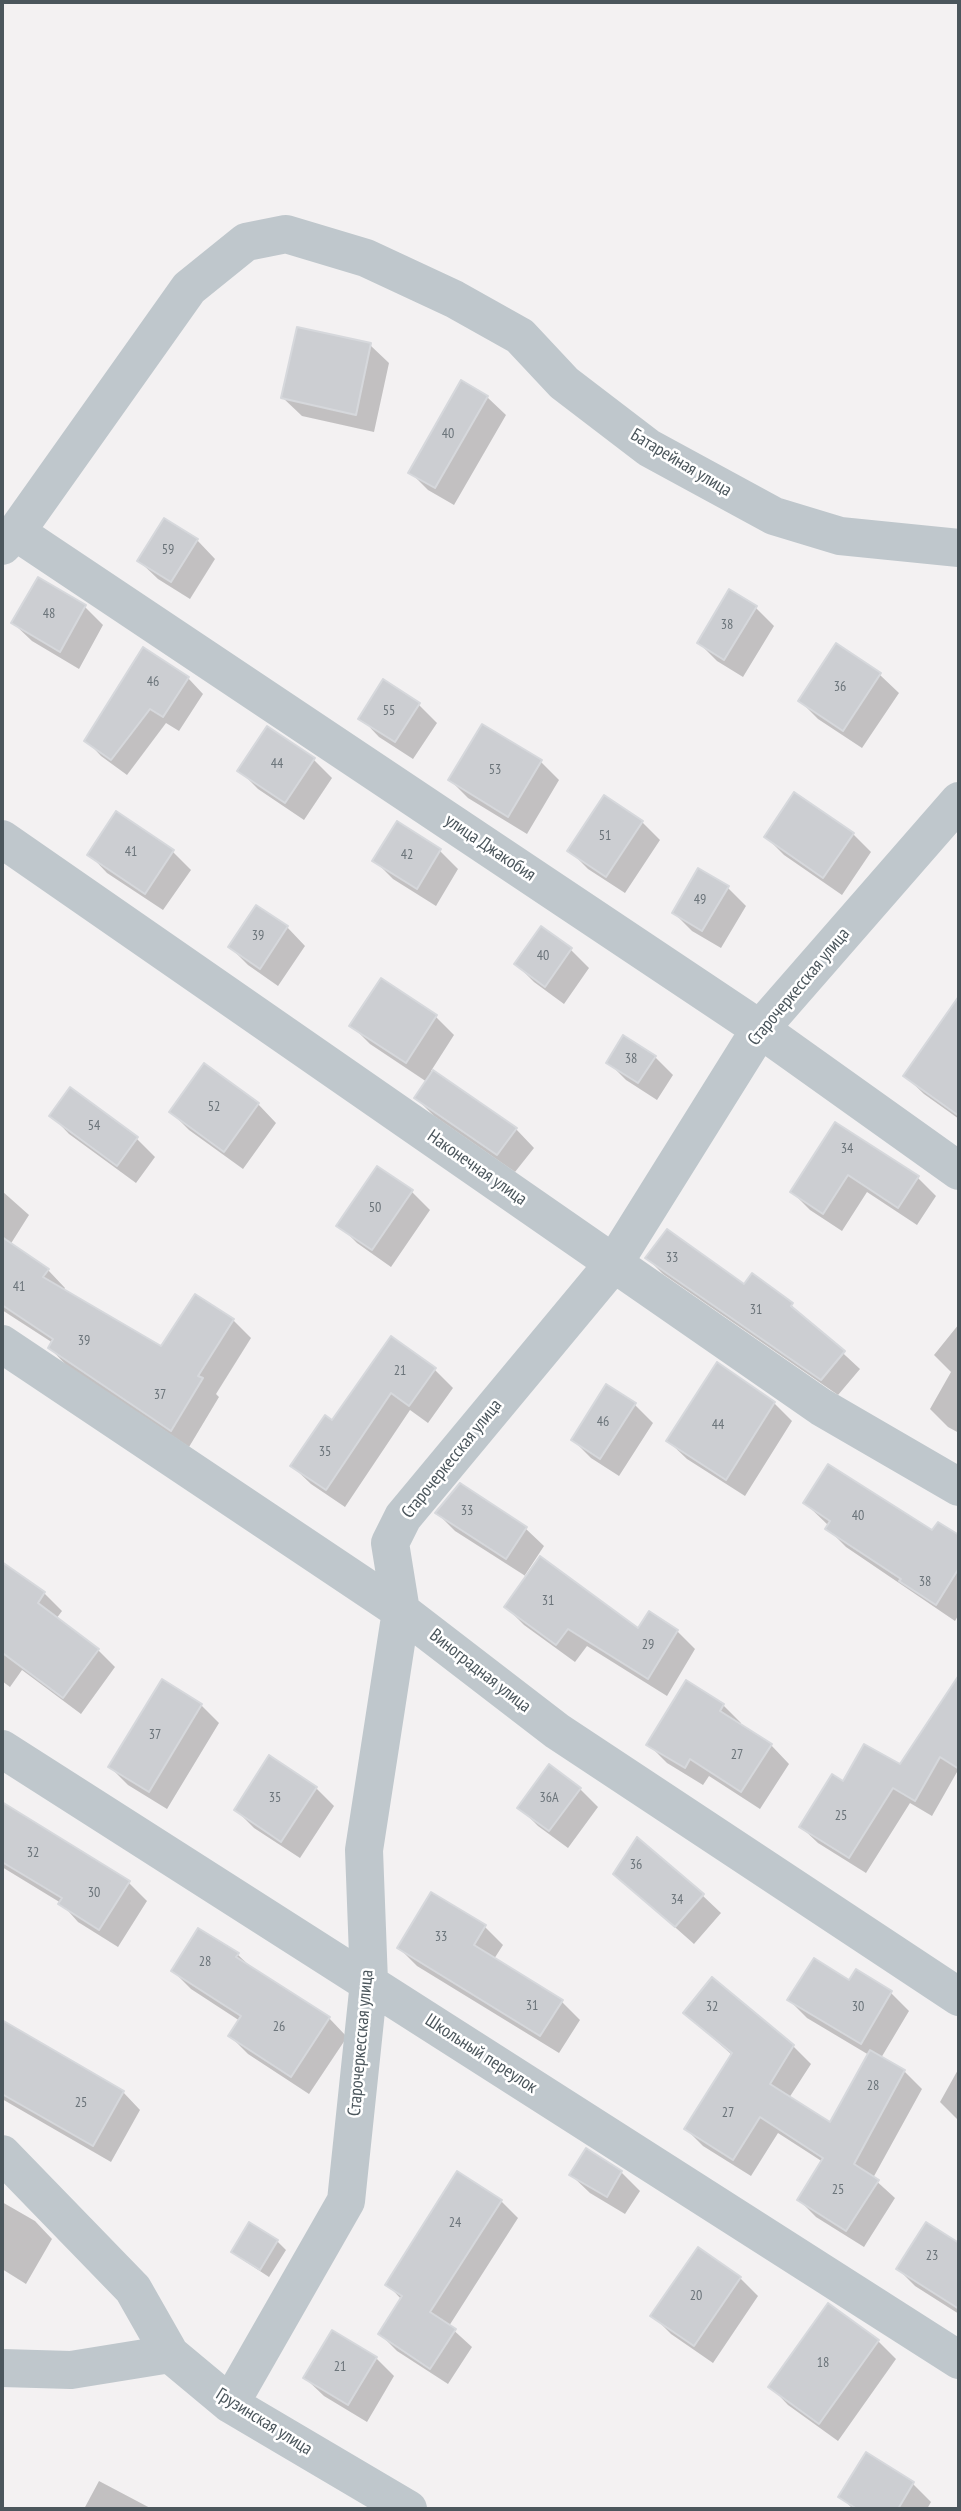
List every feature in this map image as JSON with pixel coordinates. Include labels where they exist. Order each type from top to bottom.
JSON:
[{"type":"street","name":"Батарейная улица","points":[[9,539],[189,288],[246,242],[286,234],[366,258],[454,299],[520,336],[564,383],[649,448],[774,516],[839,536],[959,548]]},
{"type":"street","name":"улица Джакобия","points":[[9,539],[760,1029],[959,1171]]},
{"type":"street","name":"Старочеркесская улица","points":[[230,2404],[346,2202],[369,1983],[364,1850],[401,1611],[390,1543],[403,1517],[614,1263],[760,1029],[959,801]]},
{"type":"street","name":"Наконечная улица","points":[[2,839],[821,1407],[959,1487]]},
{"type":"street","name":"Виноградная улица","points":[[2,1344],[401,1611],[557,1731],[959,1997]]},
{"type":"street","name":"Школьный переулок","points":[[2,1749],[959,2360]]},
{"type":"street","name":"Грузинская улица","points":[[2,2154],[133,2289],[170,2354],[230,2404],[408,2509]]},
{"type":"street","points":[[2,2368],[71,2370],[170,2354]]},
{"type":"building","points":[[297,327],[371,343],[356,415],[281,398]]},
{"type":"building","points":[[461,380],[488,396],[435,488],[408,473]]},
{"type":"building","points":[[164,518],[198,539],[171,582],[137,561]]},
{"type":"building","points":[[38,577],[86,605],[60,652],[11,623]]},
{"type":"building","points":[[729,589],[757,606],[724,660],[697,643]]},
{"type":"building","points":[[836,643],[881,673],[843,731],[798,701]]},
{"type":"building","points":[[143,647],[189,677],[163,717],[150,709],[111,760],[84,741]]},
{"type":"building","points":[[383,679],[420,703],[395,742],[358,719]]},
{"type":"building","points":[[482,724],[542,760],[508,817],[448,780]]},
{"type":"building","points":[[267,726],[315,758],[285,803],[237,771]]},
{"type":"building","points":[[794,792],[854,833],[823,878],[764,837]]},
{"type":"building","points":[[604,795],[643,821],[606,877],[567,851]]},
{"type":"building","points":[[116,811],[174,850],[145,894],[87,855]]},
{"type":"building","points":[[397,821],[441,849],[417,889],[372,861]]},
{"type":"building","points":[[698,868],[729,886],[702,931],[672,913]]},
{"type":"building","points":[[256,905],[288,926],[260,969],[228,947]]},
{"type":"building","points":[[541,926],[572,948],[545,987],[514,964]]},
{"type":"building","points":[[381,978],[437,1015],[406,1063],[349,1026]]},
{"type":"building","points":[[959,996],[959,1116],[903,1076]]},
{"type":"building","points":[[623,1035],[656,1056],[638,1083],[606,1063]]},
{"type":"building","points":[[204,1063],[259,1103],[224,1152],[169,1112]]},
{"type":"building","points":[[433,1070],[517,1128],[497,1155],[414,1098]]},
{"type":"building","points":[[70,1087],[138,1137],[117,1166],[49,1116]]},
{"type":"building","points":[[835,1122],[919,1176],[898,1208],[848,1175],[823,1214],[790,1192]]},
{"type":"building","points":[[377,1166],[413,1190],[372,1250],[336,1226]]},
{"type":"building","points":[[667,1229],[744,1284],[752,1273],[793,1303],[791,1306],[845,1351],[821,1380],[645,1258]]},
{"type":"building","points":[[2,1237],[49,1269],[43,1277],[161,1346],[195,1294],[234,1319],[198,1376],[203,1378],[171,1431],[48,1348],[53,1339],[2,1305]]},
{"type":"building","points":[[391,1336],[436,1368],[409,1406],[391,1393],[326,1490],[290,1466],[325,1415],[332,1420]]},
{"type":"building","points":[[717,1362],[775,1402],[726,1480],[666,1441]]},
{"type":"building","points":[[606,1384],[636,1403],[600,1459],[571,1440]]},
{"type":"building","points":[[828,1464],[932,1530],[938,1522],[959,1535],[959,1568],[936,1605],[825,1529],[830,1521],[803,1503]]},
{"type":"building","points":[[460,1483],[527,1527],[506,1559],[435,1513]]},
{"type":"building","points":[[540,1556],[638,1628],[649,1611],[678,1630],[648,1679],[568,1629],[556,1645],[504,1607]]},
{"type":"building","points":[[2,1562],[45,1592],[38,1603],[99,1649],[63,1698],[4,1654],[2,1657]]},
{"type":"building","points":[[959,1675],[959,1769],[940,1757],[915,1801],[893,1788],[849,1858],[799,1827],[832,1774],[843,1781],[864,1744],[900,1764]]},
{"type":"building","points":[[162,1679],[202,1704],[149,1792],[108,1767]]},
{"type":"building","points":[[686,1680],[724,1704],[720,1711],[772,1744],[741,1792],[690,1759],[685,1768],[646,1745]]},
{"type":"building","points":[[269,1755],[317,1787],[281,1842],[234,1810]]},
{"type":"building","points":[[549,1764],[581,1788],[549,1831],[517,1808]]},
{"type":"building","points":[[2,1802],[130,1881],[99,1930],[58,1904],[62,1898],[2,1862]]},
{"type":"building","points":[[637,1837],[704,1894],[675,1927],[613,1874]]},
{"type":"building","points":[[431,1892],[486,1925],[474,1945],[563,2000],[540,2036],[397,1948]]},
{"type":"building","points":[[198,1928],[239,1953],[236,1957],[330,2017],[291,2077],[228,2036],[241,2016],[171,1971]]},
{"type":"building","points":[[814,1958],[849,1980],[856,1969],[892,1991],[861,2044],[787,2000]]},
{"type":"building","points":[[712,1977],[794,2045],[770,2084],[830,2122],[870,2050],[905,2070],[854,2164],[879,2180],[846,2231],[797,2200],[823,2158],[760,2117],[733,2160],[684,2129],[732,2053],[683,2013]]},
{"type":"building","points":[[2,2020],[124,2091],[93,2146],[2,2094]]},
{"type":"building","points":[[586,2148],[622,2171],[607,2197],[569,2175]]},
{"type":"building","points":[[457,2171],[502,2200],[430,2312],[456,2329],[430,2369],[378,2334],[402,2296],[385,2285]]},
{"type":"building","points":[[249,2222],[278,2240],[260,2270],[231,2252]]},
{"type":"building","points":[[926,2222],[959,2243],[959,2309],[896,2269]]},
{"type":"building","points":[[698,2247],[741,2277],[694,2346],[650,2316]]},
{"type":"building","points":[[828,2303],[879,2340],[819,2424],[768,2387]]},
{"type":"building","points":[[332,2330],[377,2357],[348,2405],[303,2378]]},
{"type":"building","points":[[866,2452],[914,2482],[898,2509],[857,2509],[838,2497]]}]
